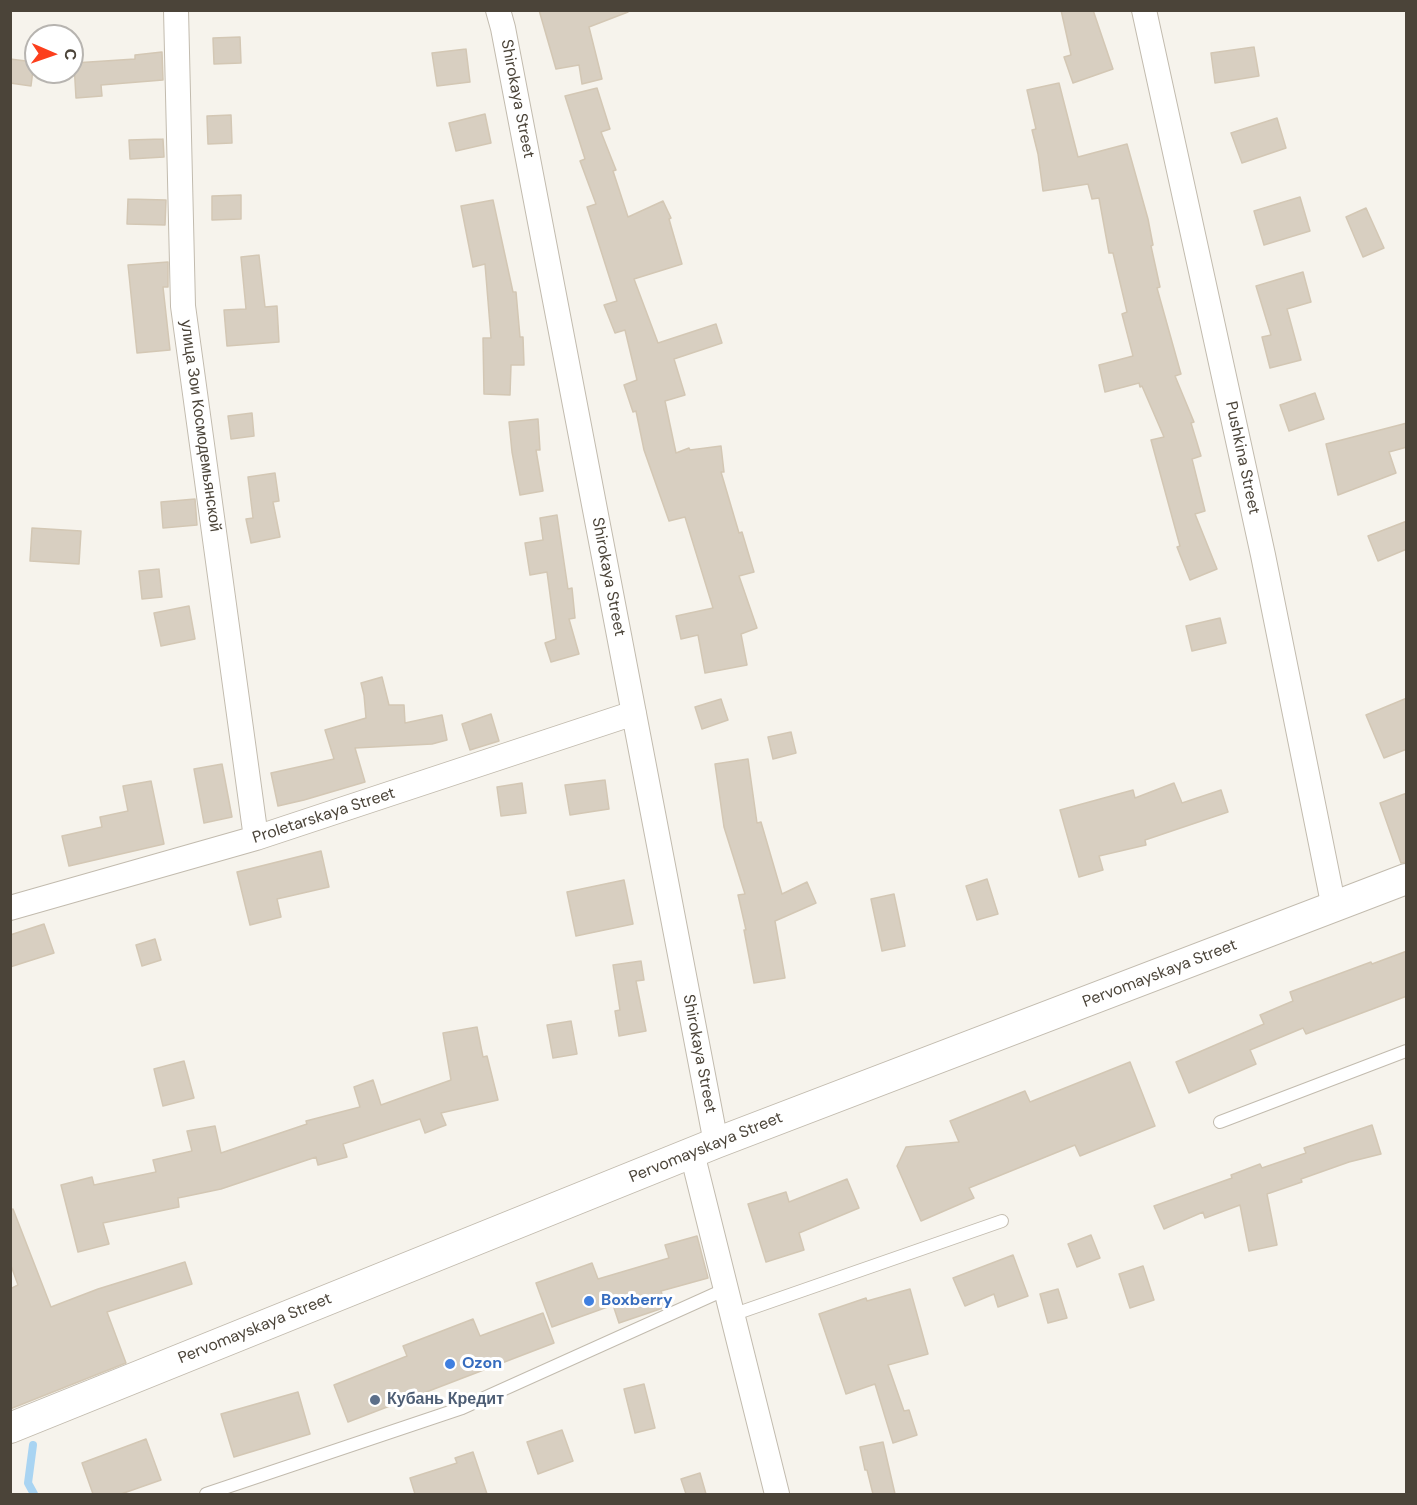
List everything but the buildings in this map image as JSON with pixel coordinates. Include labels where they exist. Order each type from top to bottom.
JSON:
[{"type":"street","name":"улица Зои Космодемьянской","points":[[176,10],[183,306],[256,838]]},
{"type":"street","name":"Shirokaya Street","points":[[498,10],[508,52],[634,713],[726,1289],[777,1494]]},
{"type":"street","name":"Pushkina Street","points":[[1144,10],[1263,555],[1334,908]]},
{"type":"street","name":"Proletarskaya Street","points":[[10,908],[256,838],[634,713]]},
{"type":"street","name":"Pervomayskaya Street","points":[[10,1428],[704,1148],[1407,879]]},
{"type":"lane","points":[[1220,1122],[1407,1051]]},
{"type":"lane","points":[[732,1315],[1002,1221]]},
{"type":"lane","points":[[206,1494],[462,1408],[726,1289]]},
{"type":"waterway","points":[[33,1445],[28,1483],[34,1494]]},
{"type":"place","name":"Boxberry","points":[[589,1301]]},
{"type":"place","name":"Ozon","points":[[450,1364]]},
{"type":"place","name":"Кубань Кредит","points":[[375,1400]]}]
